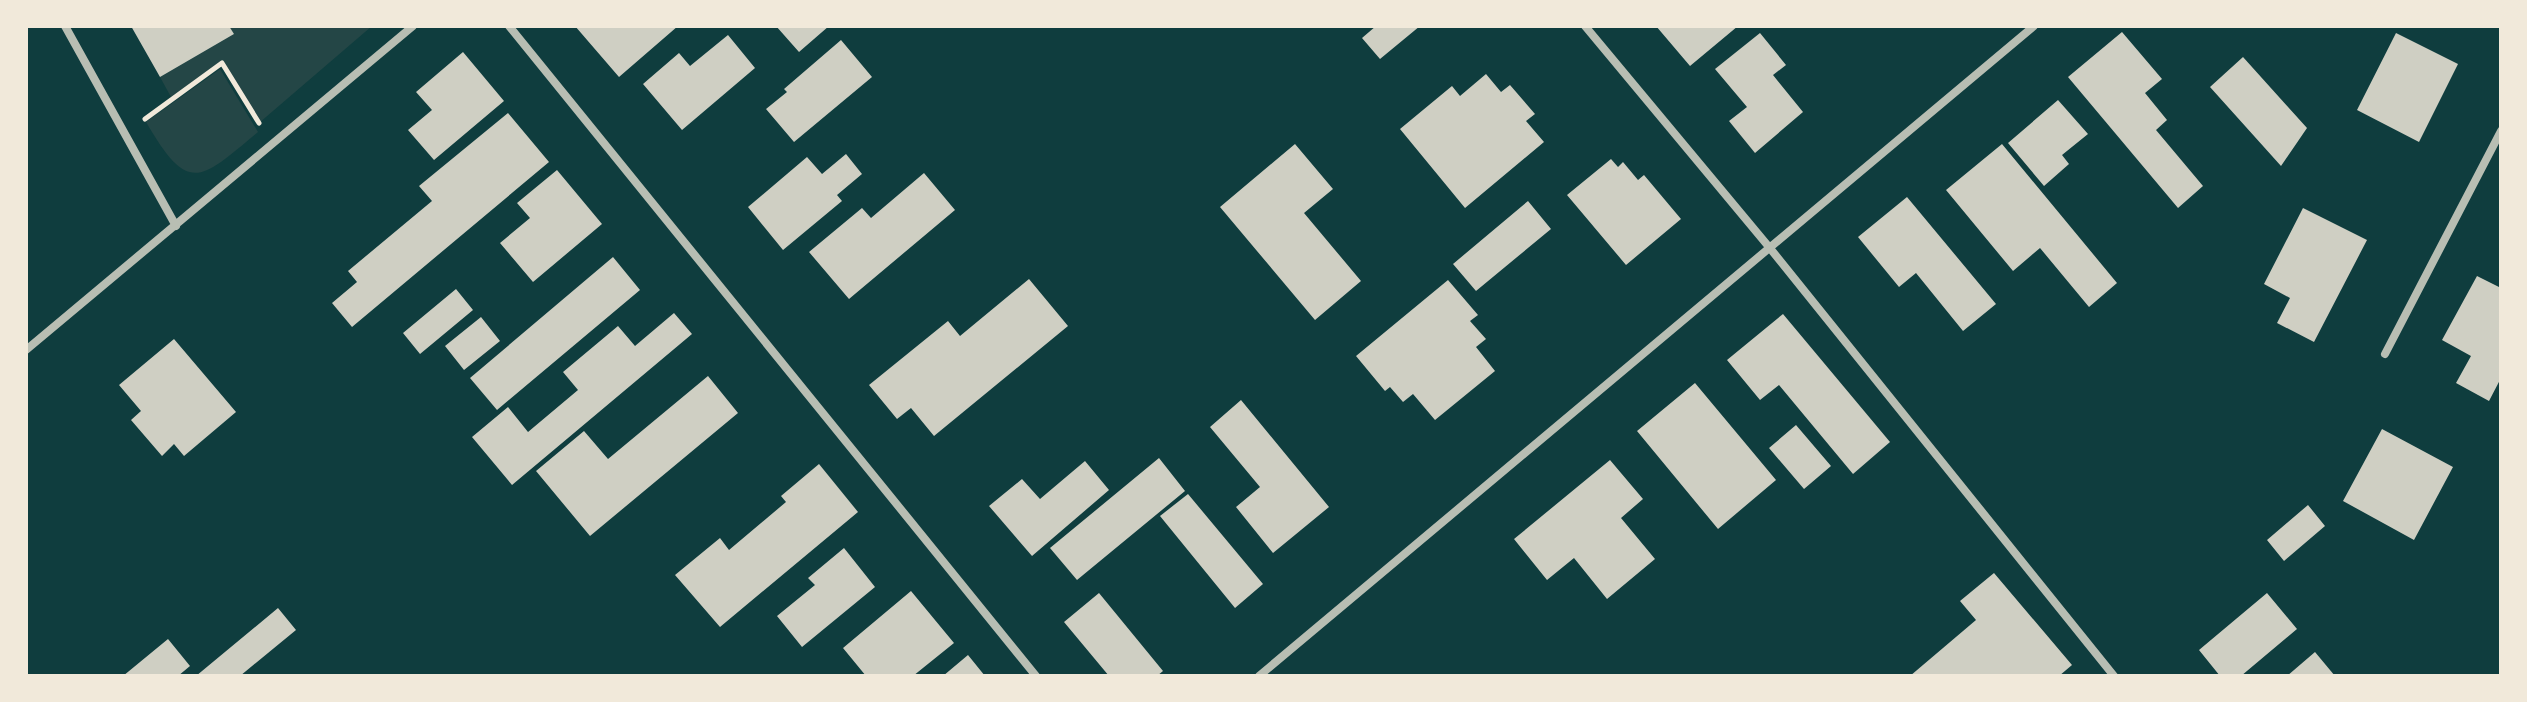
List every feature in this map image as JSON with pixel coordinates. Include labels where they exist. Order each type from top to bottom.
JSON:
[{"type":"street","points":[[65,26],[176,226]]},
{"type":"street","points":[[26,350],[413,26]]},
{"type":"street","points":[[509,26],[1036,676]]},
{"type":"street","points":[[1585,26],[1769,247],[2114,676]]},
{"type":"street","points":[[1259,676],[2034,26]]},
{"type":"street","points":[[2385,354],[2501,131]]},
{"type":"path","points":[[123,134],[222,63],[259,123],[271,114]]},
{"type":"shaded area","points":[[229,26],[372,26],[259,123],[223,60],[171,97],[160,77],[234,34]]},
{"type":"shaded area","points":[[220,69],[258,132],[208,169],[196,173],[185,170],[173,162],[146,122]]},
{"type":"building","points":[[131,26],[229,26],[234,34],[160,77]]},
{"type":"building","points":[[575,26],[678,26],[619,77]]},
{"type":"building","points":[[776,26],[829,26],[799,52]]},
{"type":"building","points":[[1376,26],[1420,26],[1380,59],[1362,38]]},
{"type":"building","points":[[1656,26],[1738,26],[1690,66]]},
{"type":"building","points":[[2122,32],[2162,79],[2145,93],[2167,120],[2156,130],[2203,186],[2178,208],[2068,77]]},
{"type":"building","points":[[1760,33],[1786,65],[1773,75],[1803,112],[1755,153],[1729,121],[1747,107],[1715,69]]},
{"type":"building","points":[[2396,33],[2458,64],[2419,142],[2357,110]]},
{"type":"building","points":[[728,35],[755,68],[682,130],[643,84],[679,53],[690,66]]},
{"type":"building","points":[[841,40],[872,77],[794,142],[766,109],[787,92],[784,89]]},
{"type":"building","points":[[463,52],[504,101],[434,160],[408,130],[432,110],[416,92]]},
{"type":"building","points":[[2243,57],[2307,128],[2281,166],[2210,87]]},
{"type":"building","points":[[1486,74],[1501,92],[1510,85],[1535,114],[1526,121],[1544,142],[1465,208],[1400,129],[1452,86],[1460,96]]},
{"type":"building","points":[[2058,100],[2088,134],[2062,155],[2069,164],[2044,186],[2008,143]]},
{"type":"building","points":[[508,113],[549,162],[352,327],[332,303],[357,282],[348,271],[432,201],[419,186]]},
{"type":"building","points":[[1295,144],[1333,189],[1304,213],[1361,281],[1315,320],[1220,207]]},
{"type":"building","points":[[2002,144],[2117,283],[2089,307],[2040,248],[2013,271],[1946,190]]},
{"type":"building","points":[[846,154],[862,174],[837,195],[842,201],[783,250],[748,207],[807,157],[822,174]]},
{"type":"building","points":[[1611,159],[1618,167],[1623,162],[1638,180],[1644,175],[1681,219],[1626,265],[1567,195]]},
{"type":"building","points":[[557,170],[602,224],[533,282],[500,243],[530,218],[517,203]]},
{"type":"building","points":[[924,173],[955,210],[849,299],[809,252],[862,208],[871,218]]},
{"type":"building","points":[[1907,197],[1996,304],[1963,331],[1916,273],[1899,287],[1858,237]]},
{"type":"building","points":[[1528,201],[1551,229],[1476,291],[1453,264]]},
{"type":"building","points":[[2303,208],[2367,240],[2314,342],[2277,323],[2290,298],[2264,284]]},
{"type":"building","points":[[613,257],[640,290],[497,410],[470,378]]},
{"type":"building","points":[[2477,276],[2501,288],[2501,378],[2489,401],[2456,383],[2471,356],[2442,340]]},
{"type":"building","points":[[1029,279],[1068,326],[934,436],[911,408],[897,419],[869,385],[948,321],[960,336]]},
{"type":"building","points":[[1448,280],[1478,315],[1470,321],[1486,339],[1476,347],[1495,371],[1435,420],[1413,394],[1403,402],[1390,387],[1385,391],[1356,356]]},
{"type":"building","points":[[456,289],[473,310],[420,354],[403,333]]},
{"type":"building","points":[[674,313],[692,334],[512,485],[472,437],[508,407],[528,432],[578,390],[563,372],[618,326],[635,346]]},
{"type":"building","points":[[1783,314],[1890,442],[1853,474],[1779,385],[1760,400],[1727,360]]},
{"type":"building","points":[[481,317],[500,341],[464,370],[445,346]]},
{"type":"building","points":[[174,339],[236,412],[184,456],[174,444],[162,456],[131,420],[141,411],[119,385]]},
{"type":"building","points":[[708,376],[738,413],[590,536],[536,471],[584,431],[608,459]]},
{"type":"building","points":[[1695,383],[1776,480],[1718,529],[1637,431]]},
{"type":"building","points":[[1241,400],[1329,507],[1273,553],[1236,507],[1260,487],[1210,427]]},
{"type":"building","points":[[1796,425],[1831,466],[1804,489],[1769,448]]},
{"type":"building","points":[[2382,429],[2453,467],[2414,540],[2343,501]]},
{"type":"building","points":[[1159,458],[1185,491],[1077,580],[1050,548]]},
{"type":"building","points":[[1610,460],[1643,499],[1621,518],[1655,559],[1607,599],[1574,558],[1547,580],[1514,539]]},
{"type":"building","points":[[1085,461],[1109,490],[1032,556],[989,506],[1022,479],[1040,499]]},
{"type":"building","points":[[819,464],[858,512],[720,627],[675,575],[720,538],[729,550],[786,502],[781,496]]},
{"type":"building","points":[[1188,494],[1263,584],[1235,608],[1160,516]]},
{"type":"building","points":[[2308,505],[2325,526],[2284,561],[2267,540]]},
{"type":"building","points":[[844,548],[875,587],[802,647],[777,616],[815,585],[808,578]]},
{"type":"building","points":[[1994,573],[2072,665],[2059,676],[1910,676],[1976,620],[1960,601]]},
{"type":"building","points":[[911,591],[954,643],[913,676],[866,676],[843,648]]},
{"type":"building","points":[[1099,593],[1163,671],[1157,676],[1109,676],[1064,622]]},
{"type":"building","points":[[2267,593],[2297,629],[2241,676],[2220,676],[2199,650]]},
{"type":"building","points":[[278,608],[296,630],[240,676],[196,676]]},
{"type":"building","points":[[168,639],[190,666],[178,676],[123,676]]},
{"type":"building","points":[[2315,652],[2335,676],[2287,676]]},
{"type":"building","points":[[968,655],[985,676],[943,676]]}]
